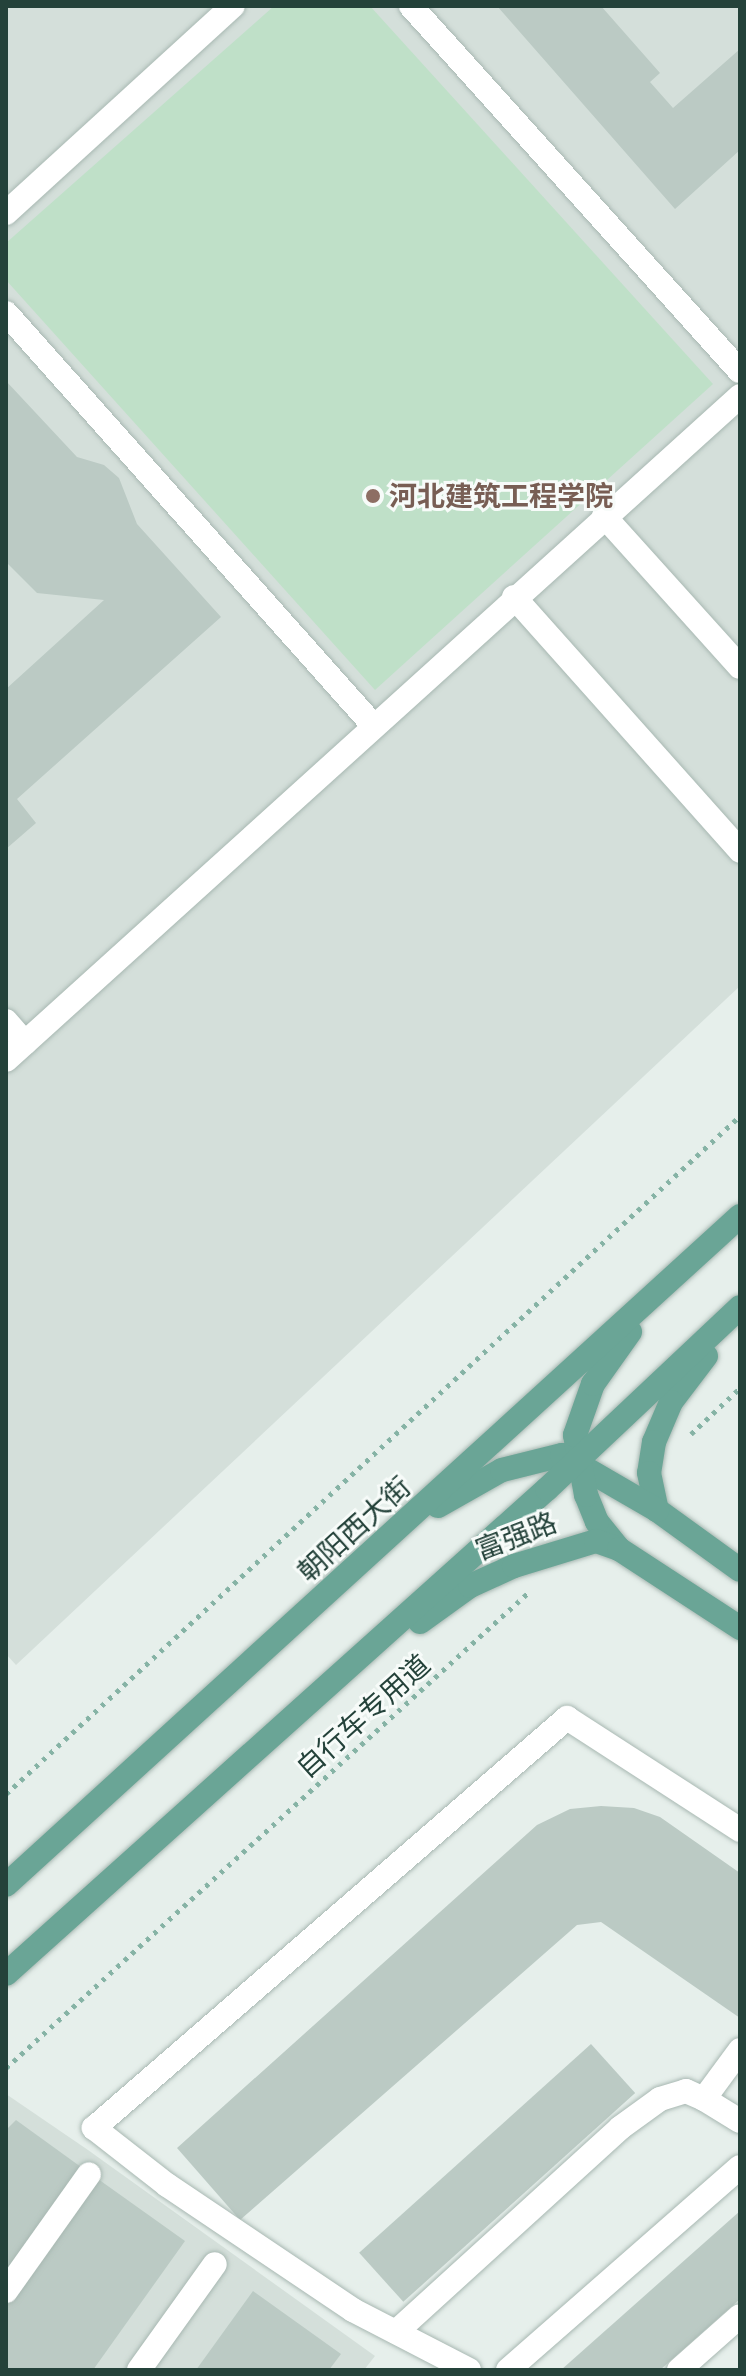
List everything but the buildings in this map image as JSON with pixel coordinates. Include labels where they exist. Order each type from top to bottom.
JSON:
[{"type":"main road","name":"朝阳西大街","points":[[6,1885],[740,1216]]},
{"type":"main road","points":[[619,1549],[597,1522],[579,1462],[575,1435],[593,1384],[678,1275]]},
{"type":"main road","points":[[6,1974],[579,1462],[740,1307]]},
{"type":"main road","points":[[657,1510],[649,1473],[654,1442],[671,1402],[740,1317]]},
{"type":"main road","points":[[405,1523],[502,1470],[562,1455],[579,1462],[657,1510],[740,1570]]},
{"type":"main road","name":"富强路","points":[[324,1691],[470,1586],[549,1551],[585,1542],[619,1549],[740,1628]]},
{"type":"street","points":[[6,213],[233,6]]},
{"type":"street","points":[[411,6],[740,371]]},
{"type":"street","points":[[6,313],[373,725]]},
{"type":"street","points":[[6,1060],[514,597],[740,396]]},
{"type":"street","points":[[604,516],[740,667]]},
{"type":"street","points":[[514,597],[740,851]]},
{"type":"street","points":[[6,1021],[25,1043]]},
{"type":"street","points":[[469,2370],[353,2310],[167,2185],[94,2128],[567,1718],[740,1830]]},
{"type":"street","points":[[704,2099],[740,2050]]},
{"type":"street","points":[[396,2332],[620,2128],[660,2099],[686,2091],[740,2121]]},
{"type":"street","points":[[508,2370],[740,2167]]},
{"type":"street","points":[[6,2291],[89,2174]]},
{"type":"street","points":[[139,2370],[215,2264]]},
{"type":"street","points":[[679,2370],[740,2316]]},
{"type":"path","points":[[6,1794],[740,1116]]},
{"type":"path","points":[[649,1473],[740,1388]]},
{"type":"path","name":"自行车专用道","points":[[6,2068],[538,1585]]},
{"type":"shaded area","name":"河北建筑工程学院","points":[[6,6],[740,6],[740,986],[16,1665],[6,1654]]},
{"type":"shaded area","points":[[6,2094],[375,2356],[364,2370],[6,2370]]},
{"type":"green space","points":[[274,6],[370,6],[713,384],[375,690],[6,280],[6,243]]},
{"type":"place","name":"河北建筑工程学院","points":[[373,496]]}]
